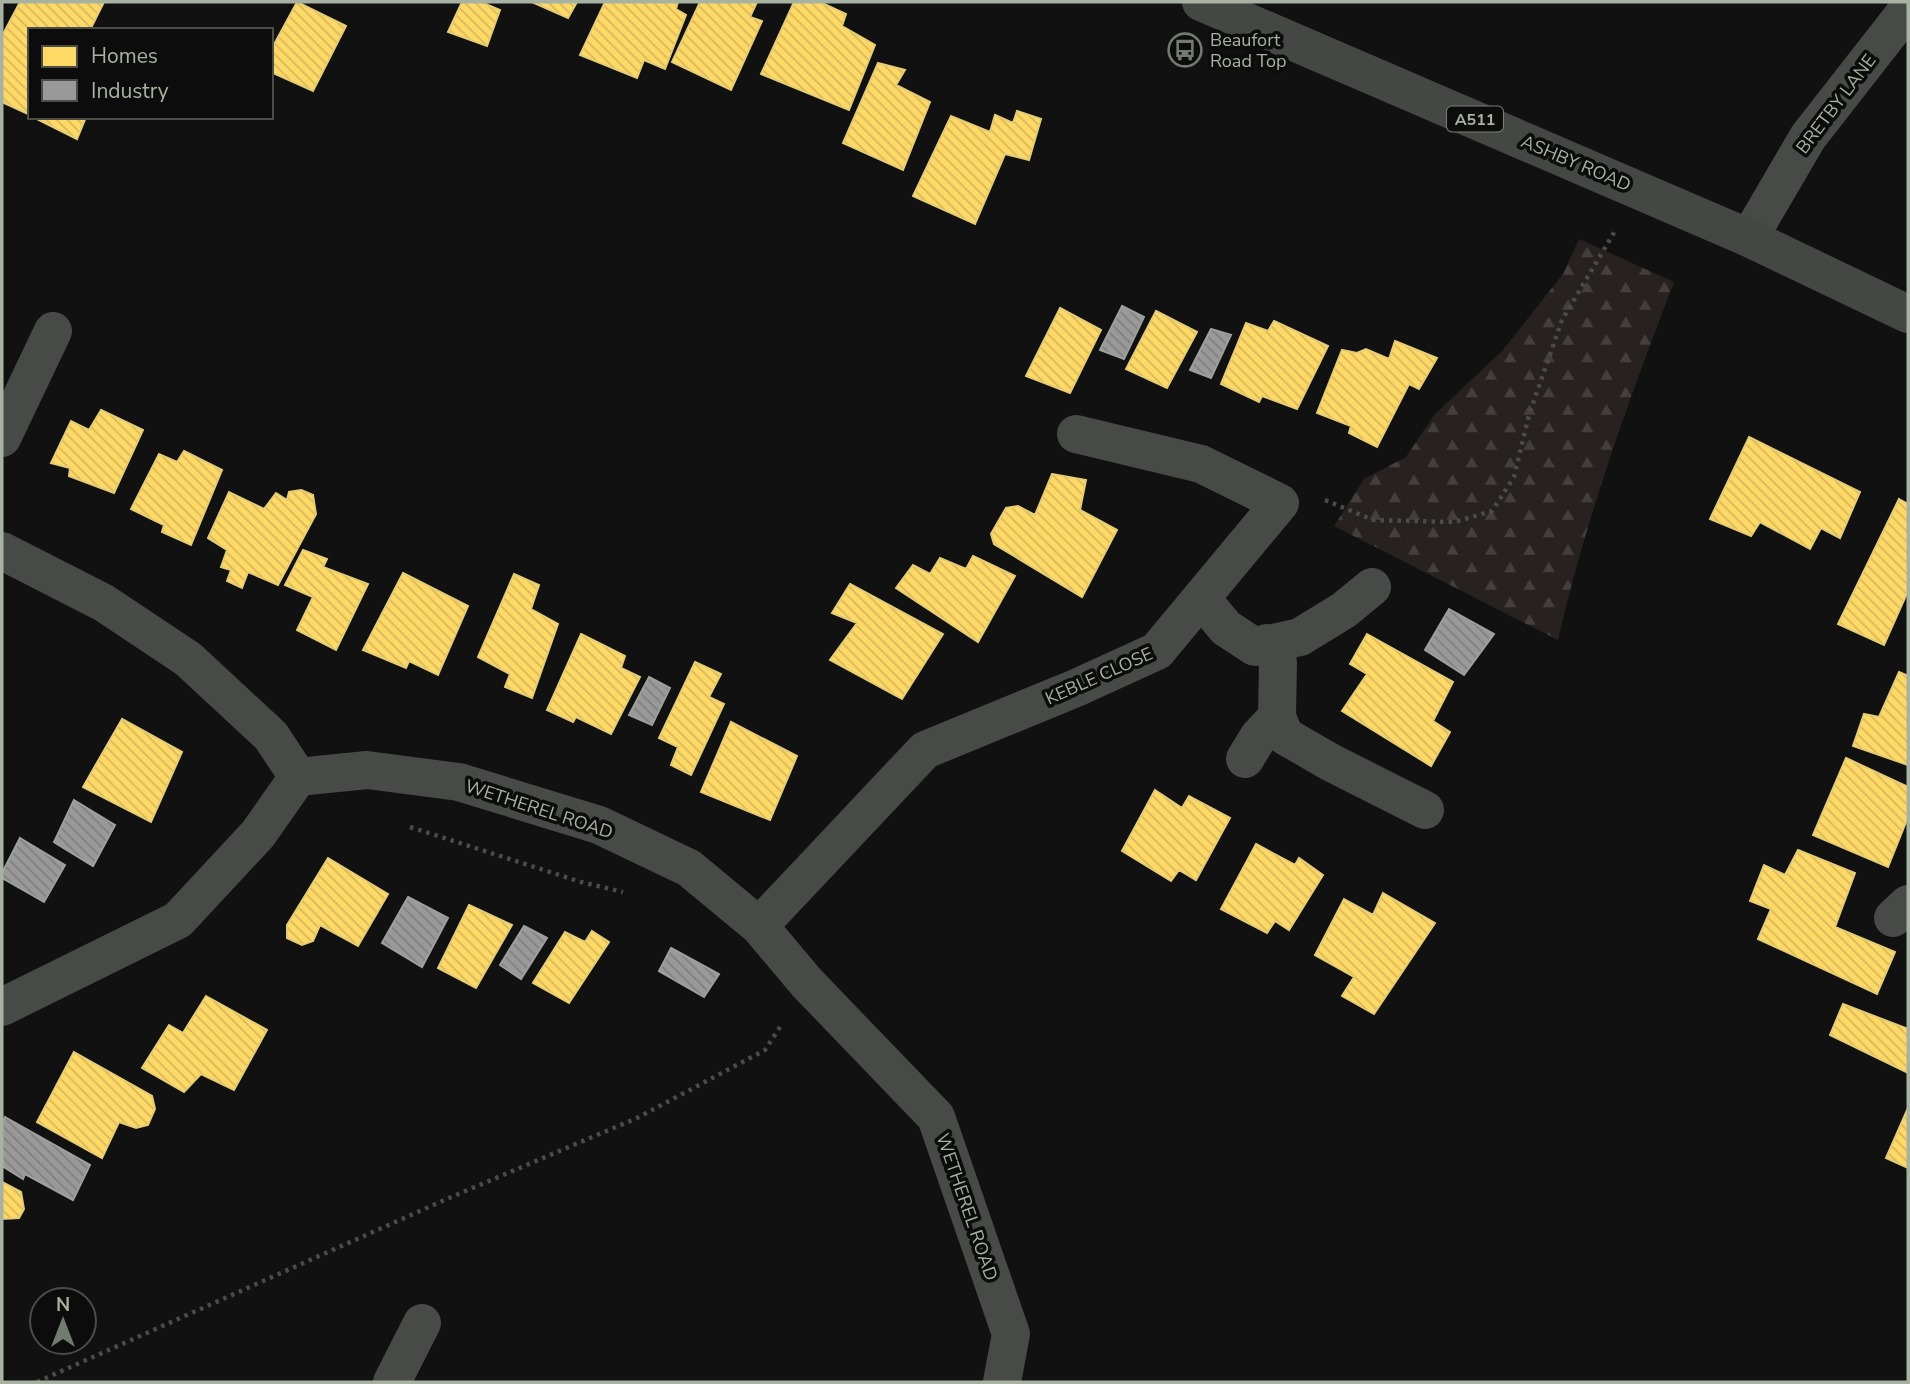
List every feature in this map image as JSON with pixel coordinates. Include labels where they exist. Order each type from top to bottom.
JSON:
[{"type":"highway","name":"ASHBY ROAD","points":[[1201,2],[1749,238],[1908,314]]},
{"type":"street","name":"BRETBY LANE","points":[[1749,238],[1808,137],[1908,9]]},
{"type":"street","points":[[2,438],[53,331]]},
{"type":"street","points":[[1076,434],[1201,464],[1280,503]]},
{"type":"street","name":"KEBLE CLOSE","points":[[759,926],[925,750],[1076,688],[1157,651],[1280,503]]},
{"type":"street","points":[[2,551],[104,603],[188,659],[271,736],[299,777],[258,834],[178,920],[2,1007]]},
{"type":"street","points":[[1200,598],[1226,628],[1255,647],[1300,637],[1345,610],[1372,587]]},
{"type":"street","points":[[1267,643],[1278,662],[1277,718],[1285,736],[1424,810]]},
{"type":"street","points":[[1245,758],[1259,736],[1277,718]]},
{"type":"street","name":"WETHEREL ROAD","points":[[299,777],[367,770],[459,782],[599,825],[689,868],[759,926],[807,983],[936,1116],[1011,1334],[1002,1382]]},
{"type":"street","points":[[392,1382],[422,1323]]},
{"type":"path","points":[[1280,503],[1318,497],[1373,520],[1414,522],[1455,522],[1492,511],[1514,477],[1529,415],[1562,320],[1639,190]]},
{"type":"path","points":[[408,826],[582,882],[632,895]]},
{"type":"path","points":[[37,1382],[449,1198],[637,1118],[765,1051],[807,983]]},
{"type":"green space","points":[[1579,239],[1674,282],[1595,504],[1558,640],[1334,526],[1364,479],[1406,457],[1434,415],[1502,351],[1563,274]]},
{"type":"building: Homes","points":[[20,2],[104,2],[91,28],[28,28],[28,114],[2,102],[2,36]]},
{"type":"building: Homes","points":[[297,2],[346,26],[313,91],[273,73],[273,46]]},
{"type":"building: Homes","points":[[462,2],[481,2],[500,10],[487,46],[448,32]]},
{"type":"building: Homes","points":[[532,2],[577,2],[568,18]]},
{"type":"building: Homes","points":[[605,2],[678,2],[676,9],[686,15],[665,69],[644,60],[637,78],[580,55]]},
{"type":"building: Homes","points":[[700,2],[757,2],[750,17],[762,21],[731,90],[672,62]]},
{"type":"building: Homes","points":[[794,2],[820,2],[846,14],[842,26],[875,45],[849,110],[761,74]]},
{"type":"building: Homes","points":[[878,63],[905,70],[896,85],[930,102],[903,170],[843,143]]},
{"type":"building: Homes","points":[[1017,111],[1041,119],[1029,160],[1005,154],[975,224],[913,196],[951,116],[990,132],[995,115],[1013,123]]},
{"type":"building: Homes","points":[[37,119],[85,119],[77,139]]},
{"type":"building: Homes","points":[[1060,308],[1101,330],[1070,393],[1026,376]]},
{"type":"building: Homes","points":[[1156,311],[1197,332],[1167,388],[1126,369]]},
{"type":"building: Homes","points":[[1274,321],[1328,346],[1297,409],[1262,396],[1259,402],[1221,384],[1246,323],[1268,331]]},
{"type":"building: Homes","points":[[1395,341],[1437,358],[1419,389],[1409,384],[1377,447],[1349,433],[1351,426],[1317,413],[1342,350],[1357,353],[1366,349],[1389,359]]},
{"type":"building: Homes","points":[[101,410],[143,430],[114,493],[69,476],[70,468],[51,463],[71,421],[89,430]]},
{"type":"building: Homes","points":[[1749,437],[1860,492],[1840,538],[1821,528],[1810,549],[1760,522],[1751,536],[1710,519]]},
{"type":"building: Homes","points":[[184,451],[222,470],[191,545],[162,532],[164,525],[131,509],[159,454],[177,462]]},
{"type":"building: Homes","points":[[1052,474],[1086,480],[1080,510],[1117,530],[1082,597],[994,544],[991,534],[1006,508],[1018,506],[1035,515]]},
{"type":"building: Homes","points":[[301,490],[313,495],[316,514],[278,585],[248,572],[242,588],[227,581],[231,570],[221,567],[227,550],[208,538],[229,492],[264,509],[276,493],[287,500],[289,492]]},
{"type":"building: Homes","points":[[1899,499],[1908,504],[1908,591],[1884,645],[1838,624]]},
{"type":"building: Homes","points":[[303,550],[327,559],[323,567],[368,584],[336,650],[297,630],[313,597],[285,585]]},
{"type":"building: Homes","points":[[973,556],[1015,576],[978,642],[896,588],[913,565],[930,574],[940,558],[966,569]]},
{"type":"building: Homes","points":[[403,573],[468,606],[438,675],[409,661],[406,668],[363,650]]},
{"type":"building: Homes","points":[[514,574],[539,585],[531,609],[558,624],[532,698],[505,687],[510,674],[478,657]]},
{"type":"building: Homes","points":[[850,584],[943,634],[902,699],[830,660],[857,623],[832,613]]},
{"type":"building: Homes","points":[[581,634],[625,656],[621,668],[640,677],[611,734],[576,717],[573,722],[547,710]]},
{"type":"building: Homes","points":[[1367,634],[1453,682],[1433,721],[1450,732],[1431,766],[1342,711],[1367,674],[1350,664]]},
{"type":"building: Homes","points":[[695,662],[721,674],[709,697],[724,704],[691,775],[671,765],[678,747],[659,738]]},
{"type":"building: Homes","points":[[1899,672],[1908,676],[1908,765],[1853,746],[1864,714],[1879,717]]},
{"type":"building: Homes","points":[[122,719],[182,752],[151,822],[83,787]]},
{"type":"building: Homes","points":[[731,722],[797,756],[770,820],[701,792]]},
{"type":"building: Homes","points":[[1846,758],[1908,787],[1908,817],[1888,867],[1813,835]]},
{"type":"building: Homes","points":[[1155,790],[1182,808],[1189,796],[1230,818],[1196,880],[1179,870],[1171,881],[1122,851]]},
{"type":"building: Homes","points":[[1256,844],[1295,865],[1299,858],[1323,875],[1289,930],[1275,921],[1267,933],[1221,909]]},
{"type":"building: Homes","points":[[1798,850],[1855,873],[1835,927],[1895,952],[1877,994],[1758,939],[1771,909],[1750,901],[1764,865],[1785,875]]},
{"type":"building: Homes","points":[[328,858],[388,894],[358,946],[320,925],[313,941],[302,945],[287,938],[287,925]]},
{"type":"building: Homes","points":[[1383,893],[1435,923],[1374,1014],[1342,996],[1354,977],[1315,955],[1344,899],[1373,915]]},
{"type":"building: Homes","points":[[469,905],[512,925],[476,988],[438,968]]},
{"type":"building: Homes","points":[[592,931],[609,942],[569,1003],[533,983],[565,932],[585,942]]},
{"type":"building: Homes","points":[[206,996],[267,1030],[234,1090],[201,1074],[184,1092],[142,1068],[169,1025],[183,1033]]},
{"type":"building: Homes","points":[[1843,1004],[1908,1029],[1908,1073],[1830,1035]]},
{"type":"building: Homes","points":[[74,1052],[152,1096],[155,1109],[148,1125],[136,1128],[119,1122],[102,1158],[37,1122]]},
{"type":"building: Homes","points":[[1908,1108],[1908,1168],[1886,1158]]},
{"type":"building: Homes","points":[[2,1182],[21,1192],[24,1209],[19,1218],[2,1219]]},
{"type":"building: Industry","points":[[1122,306],[1144,317],[1124,359],[1100,350]]},
{"type":"building: Industry","points":[[1211,329],[1231,335],[1211,378],[1190,370]]},
{"type":"building: Industry","points":[[1449,609],[1494,634],[1464,675],[1425,650]]},
{"type":"building: Industry","points":[[649,677],[670,688],[652,725],[629,715]]},
{"type":"building: Industry","points":[[74,800],[115,825],[93,866],[54,842]]},
{"type":"building: Industry","points":[[20,838],[65,865],[44,902],[2,878]]},
{"type":"building: Industry","points":[[408,897],[448,918],[422,967],[382,943]]},
{"type":"building: Industry","points":[[524,926],[547,938],[521,979],[500,965]]},
{"type":"building: Industry","points":[[671,948],[719,974],[704,997],[659,971]]},
{"type":"building: Industry","points":[[5,1117],[90,1165],[73,1200],[25,1174],[23,1179],[2,1166],[2,1123]]},
{"type":"place","name":"Beaufort Road Top","points":[[1185,50]]}]
